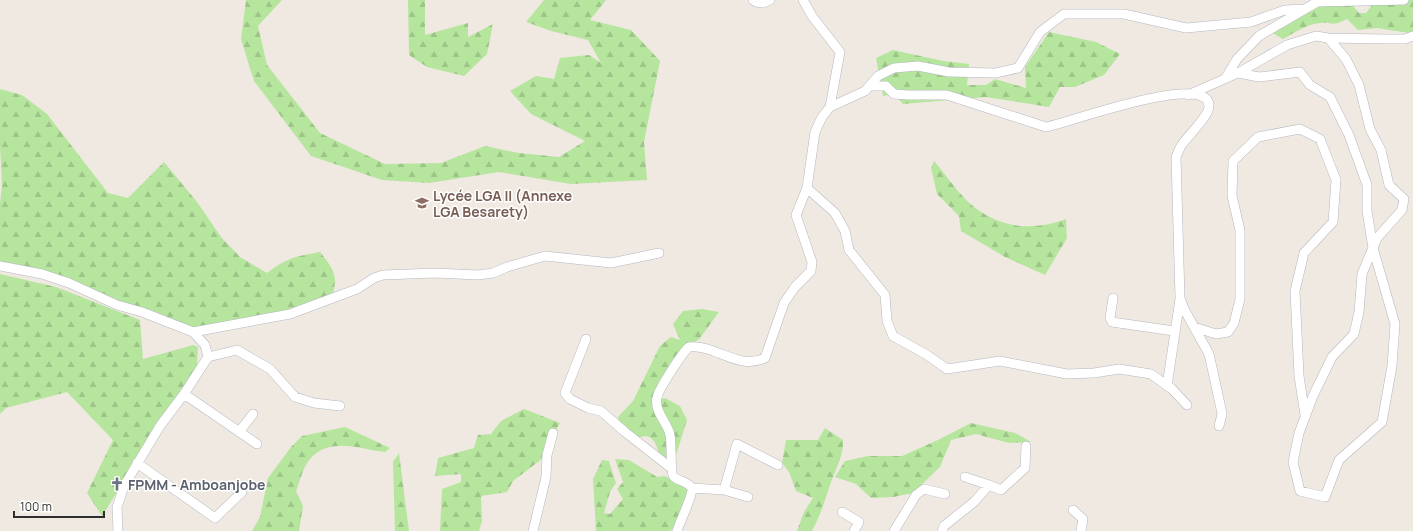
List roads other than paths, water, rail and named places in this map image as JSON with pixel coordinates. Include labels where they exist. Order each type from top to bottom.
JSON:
[{"type":"street","points":[[753,0],[763,3],[770,0]]},
{"type":"street","points":[[748,497],[724,490],[692,488],[689,484],[674,477],[671,468],[672,451],[670,433],[657,406],[657,396],[689,347],[698,346],[745,362],[755,363],[765,358],[784,303],[795,287],[811,270],[812,262],[796,215],[807,188],[816,132],[822,117],[830,107],[840,52],[812,16],[802,0]]},
{"type":"street","points":[[1225,79],[1237,59],[1259,36],[1317,2],[1404,0]]},
{"type":"street","points":[[830,107],[848,100],[871,86],[878,76],[894,68],[918,66],[949,72],[996,73],[1018,68],[1040,32],[1064,14],[1124,14],[1186,28],[1251,22],[1285,10],[1305,9]]},
{"type":"street","points":[[1188,95],[1238,73],[1287,45],[1316,36],[1328,38],[1386,39],[1405,39],[1413,36]]},
{"type":"street","points":[[1238,73],[1259,77],[1300,72],[1310,85],[1330,97],[1349,136],[1367,186],[1366,211],[1373,248],[1395,324],[1392,366],[1382,422],[1339,460],[1325,497],[1300,491],[1292,462],[1299,434],[1313,396],[1332,357],[1354,334],[1359,312],[1362,274],[1373,248],[1377,238],[1402,210],[1404,199],[1389,184],[1381,150],[1370,129],[1359,85],[1346,59],[1328,38]]},
{"type":"street","points":[[871,86],[886,86],[894,94],[947,95],[1046,127],[1141,100],[1188,95],[1204,98],[1209,106],[1202,119],[1181,146],[1176,157],[1180,298],[1167,386]]},
{"type":"street","points":[[1194,326],[1216,334],[1222,334],[1228,332],[1234,323],[1237,312],[1240,299],[1240,230],[1232,196],[1233,160],[1258,136],[1300,129],[1320,139],[1336,180],[1333,222],[1304,253],[1295,291],[1299,376],[1306,417]]},
{"type":"street","points":[[807,188],[835,213],[845,231],[849,250],[885,295],[887,321],[893,336],[927,355],[947,369],[1000,361],[1067,374],[1094,373],[1119,369],[1151,374],[1167,386],[1187,405]]},
{"type":"street","points":[[193,332],[290,314],[357,289],[374,278],[383,275],[435,273],[478,275],[493,273],[507,266],[545,256],[611,263],[659,253]]},
{"type":"street","points":[[0,266],[42,274],[69,283],[117,305],[142,312],[193,332],[206,345],[208,356],[184,394],[160,426],[124,486],[118,507],[118,531]]},
{"type":"street","points":[[1113,298],[1110,318],[1112,322],[1174,331]]},
{"type":"street","points":[[1180,298],[1209,354],[1222,414],[1219,426]]},
{"type":"street","points":[[586,339],[565,393],[570,399],[588,408],[601,411],[671,468]]},
{"type":"street","points":[[208,356],[237,350],[270,369],[295,397],[314,403],[340,406]]},
{"type":"street","points":[[184,394],[257,444]]},
{"type":"street","points":[[240,432],[253,414]]},
{"type":"street","points":[[533,531],[546,477],[547,454],[554,433]]},
{"type":"street","points":[[724,490],[737,444],[778,465]]},
{"type":"street","points":[[965,477],[1001,490],[1025,468],[1026,446]]},
{"type":"street","points":[[137,463],[216,518],[242,492]]},
{"type":"street","points":[[942,531],[944,526],[974,502],[989,485]]},
{"type":"street","points":[[677,531],[691,497],[692,488]]},
{"type":"street","points":[[894,531],[916,496],[924,489],[945,494]]},
{"type":"street","points":[[1073,510],[1084,519],[1081,531]]},
{"type":"street","points":[[842,512],[859,522],[854,531]]},
{"type":"place","name":"Lycée LGA II (Annexe LGA Besarety)","points":[[422,203]]},
{"type":"place","name":"FPMM - Amboanjobe","points":[[117,484]]}]
